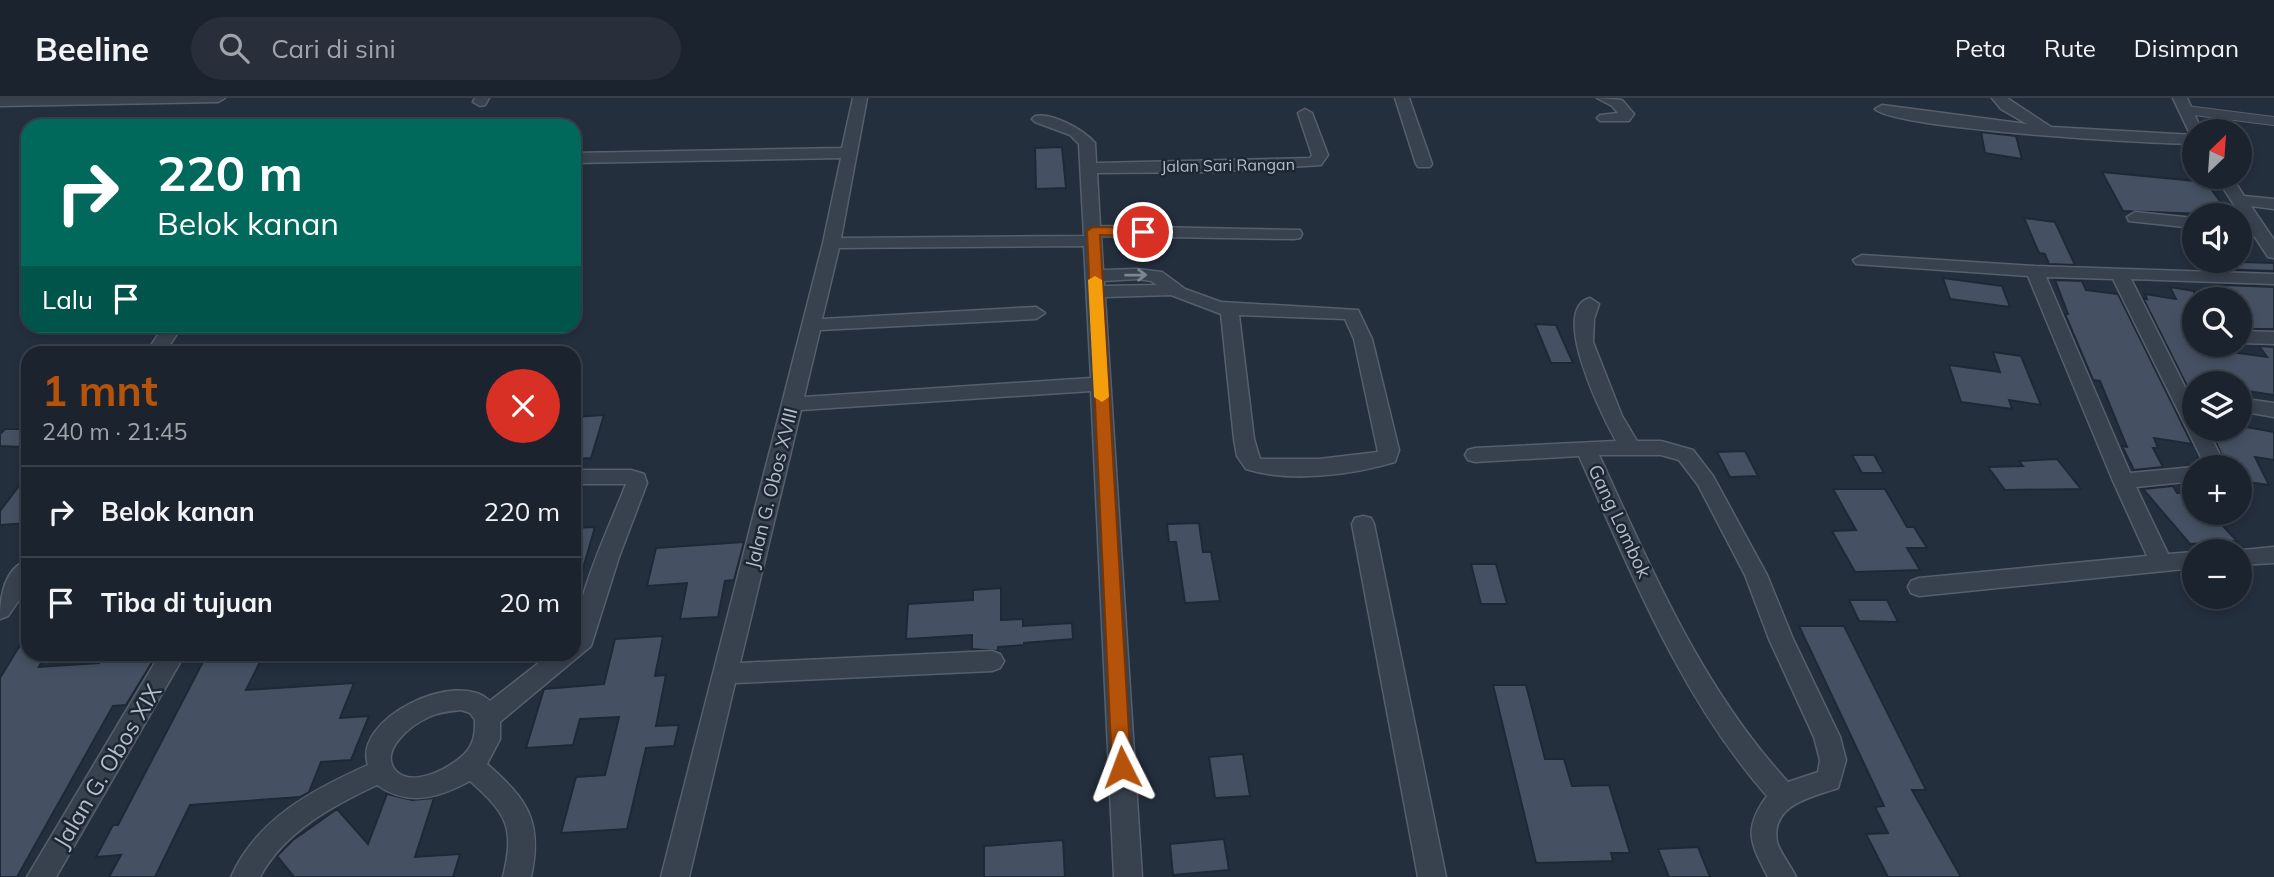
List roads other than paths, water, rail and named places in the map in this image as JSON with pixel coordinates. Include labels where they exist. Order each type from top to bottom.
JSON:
[{"type":"street","points":[[0,102],[218,98]]},
{"type":"street","name":"Jalan G. Obos XVIII","points":[[675,877],[832,243],[860,98]]},
{"type":"street","points":[[1402,98],[1424,164]]},
{"type":"street","points":[[1604,98],[1617,103],[1627,116],[1605,118]]},
{"type":"street","points":[[1999,98],[2006,106],[2050,132]]},
{"type":"street","points":[[1882,109],[1949,122],[2050,132],[2182,139]]},
{"type":"street","name":"Jalan Sari Rangan","points":[[1088,168],[1210,167],[1315,162],[1320,155],[1305,113]]},
{"type":"street","points":[[1040,119],[1082,137],[1087,143],[1128,877]]},
{"type":"street","points":[[581,158],[851,153]]},
{"type":"street","points":[[2232,189],[2274,253]]},
{"type":"street","points":[[2240,200],[2274,204]]},
{"type":"street","points":[[2135,217],[2182,222]]},
{"type":"street","points":[[2252,229],[2259,230]]},
{"type":"street","points":[[832,243],[1294,234]]},
{"type":"street","points":[[1862,260],[2035,271],[2274,279]]},
{"type":"street","points":[[2035,271],[2123,481],[2161,562]]},
{"type":"street","points":[[2119,274],[2182,399]]},
{"type":"street","points":[[1095,284],[1172,290],[1229,308],[1352,314],[1363,339],[1389,450],[1388,457],[1370,462],[1286,468],[1261,468],[1253,464],[1248,457],[1244,439],[1229,308]]},
{"type":"street","points":[[1590,304],[1585,319],[1584,342],[1612,416],[1630,447]]},
{"type":"street","points":[[812,325],[1036,313]]},
{"type":"street","points":[[2252,337],[2274,338]]},
{"type":"street","points":[[792,404],[1101,384]]},
{"type":"street","points":[[2252,407],[2274,410]]},
{"type":"street","name":"Gang Lombok","points":[[1630,447],[1661,448],[1686,456],[1706,481],[1756,575],[1781,639],[1827,737],[1833,760],[1829,780],[1783,795],[1759,772],[1739,744],[1677,646],[1587,448],[1630,447]]},
{"type":"street","points":[[1475,455],[1587,448]]},
{"type":"street","points":[[2123,481],[2182,475]]},
{"type":"street","points":[[581,477],[631,477],[637,483],[608,557],[581,641]]},
{"type":"street","points":[[1363,524],[1432,877]]},
{"type":"street","points":[[2252,556],[2274,555]]},
{"type":"street","points":[[1919,587],[2182,561]]},
{"type":"street","points":[[0,610],[21,579]]},
{"type":"street","name":"Jalan G. Obos XIX","points":[[41,877],[169,661]]},
{"type":"street","points":[[488,717],[559,661]]},
{"type":"street","points":[[725,674],[992,661]]},
{"type":"street","points":[[461,700],[478,705],[488,717],[488,741],[471,766],[452,779],[430,788],[408,789],[391,783],[380,772],[379,756],[386,738],[400,722],[419,709],[441,701],[461,700]]},
{"type":"street","points":[[471,766],[495,787],[519,815],[525,848],[517,877]]},
{"type":"street","points":[[245,877],[262,847],[292,822],[333,792],[380,772]]},
{"type":"street","points":[[1782,877],[1763,843],[1766,819],[1783,795]]},
{"type":"lane","points":[[2183,104],[2274,121]]}]
